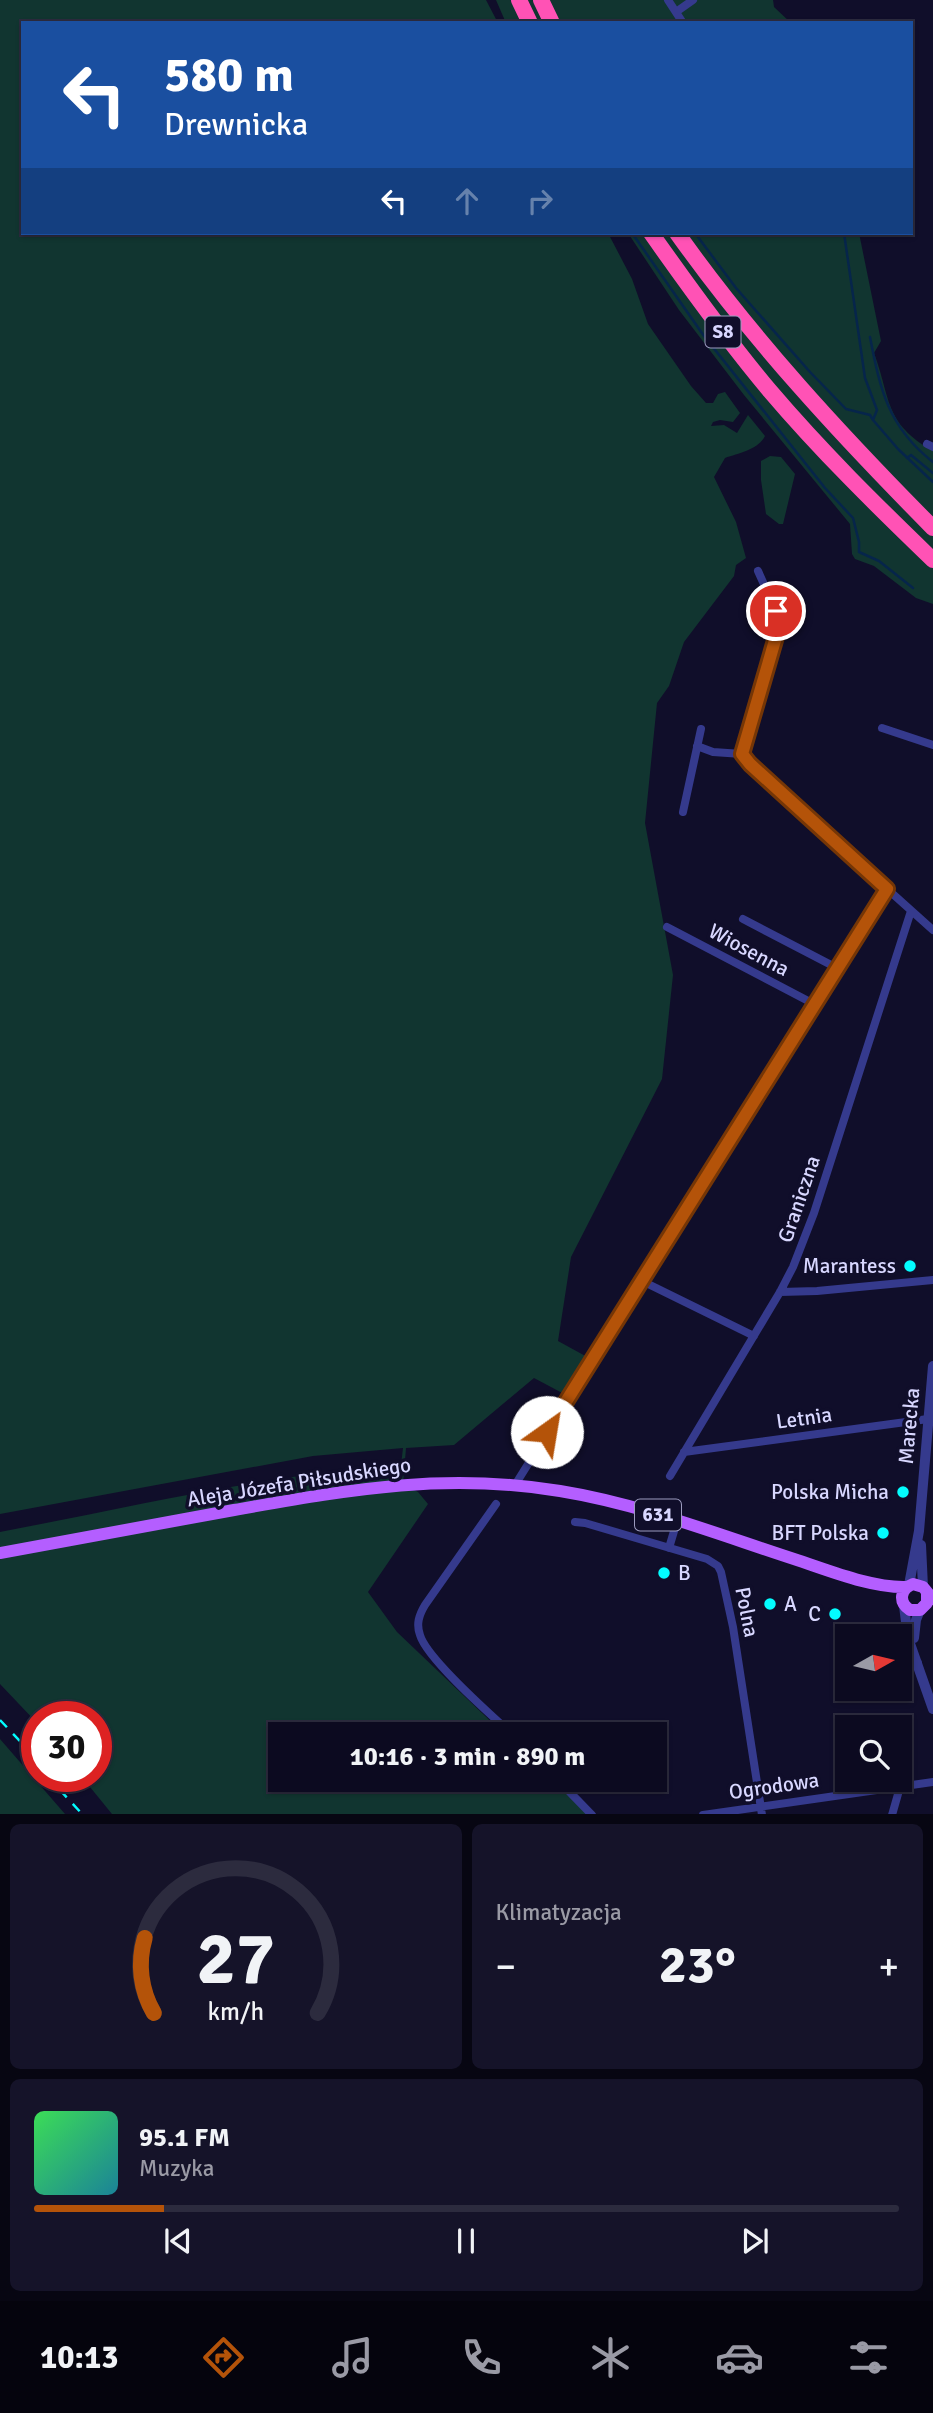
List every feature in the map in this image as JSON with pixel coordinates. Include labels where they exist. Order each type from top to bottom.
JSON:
[{"type":"highway","points":[[519,0],[529,21]]},
{"type":"highway","points":[[541,0],[551,21]]},
{"type":"highway","name":"S8","points":[[652,235],[713,320],[769,390],[868,497],[933,560]]},
{"type":"highway","name":"S8","points":[[678,235],[725,299],[788,375],[933,528]]},
{"type":"main road","name":"Aleja Józefa Piłsudskiego","points":[[0,1553],[371,1487],[461,1482],[515,1485],[586,1496],[677,1521],[845,1575],[895,1588],[908,1586]]},
{"type":"main road","name":"Aleja Józefa Piłsudskiego","points":[[845,1575],[893,1596],[903,1604]]},
{"type":"main road","points":[[916,1584],[928,1593],[925,1609],[910,1610],[903,1604],[901,1596],[908,1586],[916,1584]]},
{"type":"street","points":[[668,0],[682,21]]},
{"type":"street","points":[[676,12],[693,0]]},
{"type":"street","points":[[742,754],[778,630],[776,611],[758,571]]},
{"type":"street","points":[[882,728],[933,745]]},
{"type":"street","points":[[683,812],[701,729]]},
{"type":"street","points":[[697,746],[713,752],[742,754],[933,930]]},
{"type":"street","points":[[515,1485],[887,889]]},
{"type":"street","name":"Graniczna","points":[[670,1476],[793,1268],[814,1213],[911,911]]},
{"type":"street","points":[[743,919],[837,968]]},
{"type":"street","name":"Wiosenna","points":[[667,927],[814,1004]]},
{"type":"street","points":[[780,1292],[933,1280]]},
{"type":"street","points":[[642,1281],[754,1336]]},
{"type":"street","name":"Marecka","points":[[908,1586],[919,1531],[933,1366]]},
{"type":"street","name":"Letnia","points":[[684,1452],[928,1419]]},
{"type":"street","points":[[496,1504],[425,1605],[418,1621],[419,1635],[433,1657],[500,1722]]},
{"type":"street","points":[[669,1548],[677,1521]]},
{"type":"street","name":"Polna","points":[[575,1522],[707,1559],[718,1566],[733,1627],[762,1810]]},
{"type":"street","name":"Marecka","points":[[919,1531],[928,1593]]},
{"type":"street","points":[[903,1604],[908,1638],[933,1709]]},
{"type":"street","points":[[917,1659],[914,1631],[925,1609]]},
{"type":"street","points":[[912,1661],[917,1659]]},
{"type":"street","name":"Ogrodowa","points":[[912,1785],[933,1782]]},
{"type":"street","points":[[570,1792],[591,1814]]},
{"type":"street","name":"Ogrodowa","points":[[715,1814],[762,1810],[870,1792]]},
{"type":"street","points":[[892,1814],[899,1792]]},
{"type":"green space","points":[[0,0],[486,0],[497,21],[21,21],[21,235],[609,235],[632,279],[648,324],[691,386],[706,403],[713,403],[718,394],[725,392],[740,413],[733,422],[720,420],[713,422],[711,426],[724,425],[737,433],[748,415],[765,436],[753,448],[725,458],[714,477],[736,522],[746,558],[736,565],[734,576],[684,642],[669,686],[657,703],[645,823],[673,975],[662,1079],[571,1257],[558,1341],[589,1358],[566,1395],[534,1378],[454,1445],[406,1448],[403,1484],[418,1492],[428,1504],[368,1592],[397,1632],[491,1722],[268,1722],[268,1792],[565,1792],[588,1814],[112,1814],[94,1792],[112,1792],[112,1701],[21,1701],[21,1706],[0,1684],[0,1532],[251,1484],[351,1469],[401,1465],[403,1448],[313,1456],[0,1514]]},
{"type":"green space","points":[[496,0],[773,0],[774,7],[789,21],[505,21]]},
{"type":"green space","points":[[629,235],[859,235],[881,341],[874,353],[887,397],[897,420],[905,430],[933,451],[933,604],[916,598],[874,566],[855,559],[852,554],[850,524],[744,395],[679,310]]},
{"type":"green space","points":[[770,456],[781,457],[795,474],[783,524],[766,514],[761,461]]},
{"type":"green space","points":[[0,1739],[21,1763],[21,1792],[46,1792],[65,1814],[0,1814]]},
{"type":"waterway","points":[[633,235],[704,336],[825,488],[853,518],[859,552],[879,561],[913,588]]},
{"type":"waterway","points":[[696,235],[736,288],[810,372],[846,409],[870,415],[873,420]]},
{"type":"waterway","points":[[844,235],[865,378],[877,410],[873,420],[898,449],[933,482]]},
{"type":"waterway","points":[[870,337],[888,406],[906,435],[933,462]]},
{"type":"waterway","points":[[907,458],[911,455],[933,473]]},
{"type":"railway","points":[[0,1720],[21,1742]]},
{"type":"railway","points":[[62,1792],[82,1814]]},
{"type":"place","name":"Marantess","points":[[910,1266]]},
{"type":"place","name":"Polska Micha","points":[[903,1492]]},
{"type":"place","name":"BFT Polska","points":[[883,1533]]},
{"type":"place","name":"B","points":[[664,1573]]},
{"type":"place","name":"A","points":[[770,1604]]},
{"type":"place","name":"C","points":[[835,1614]]},
{"type":"route","points":[[547,1432],[887,889],[744,759],[742,754],[778,630],[776,611]]}]
